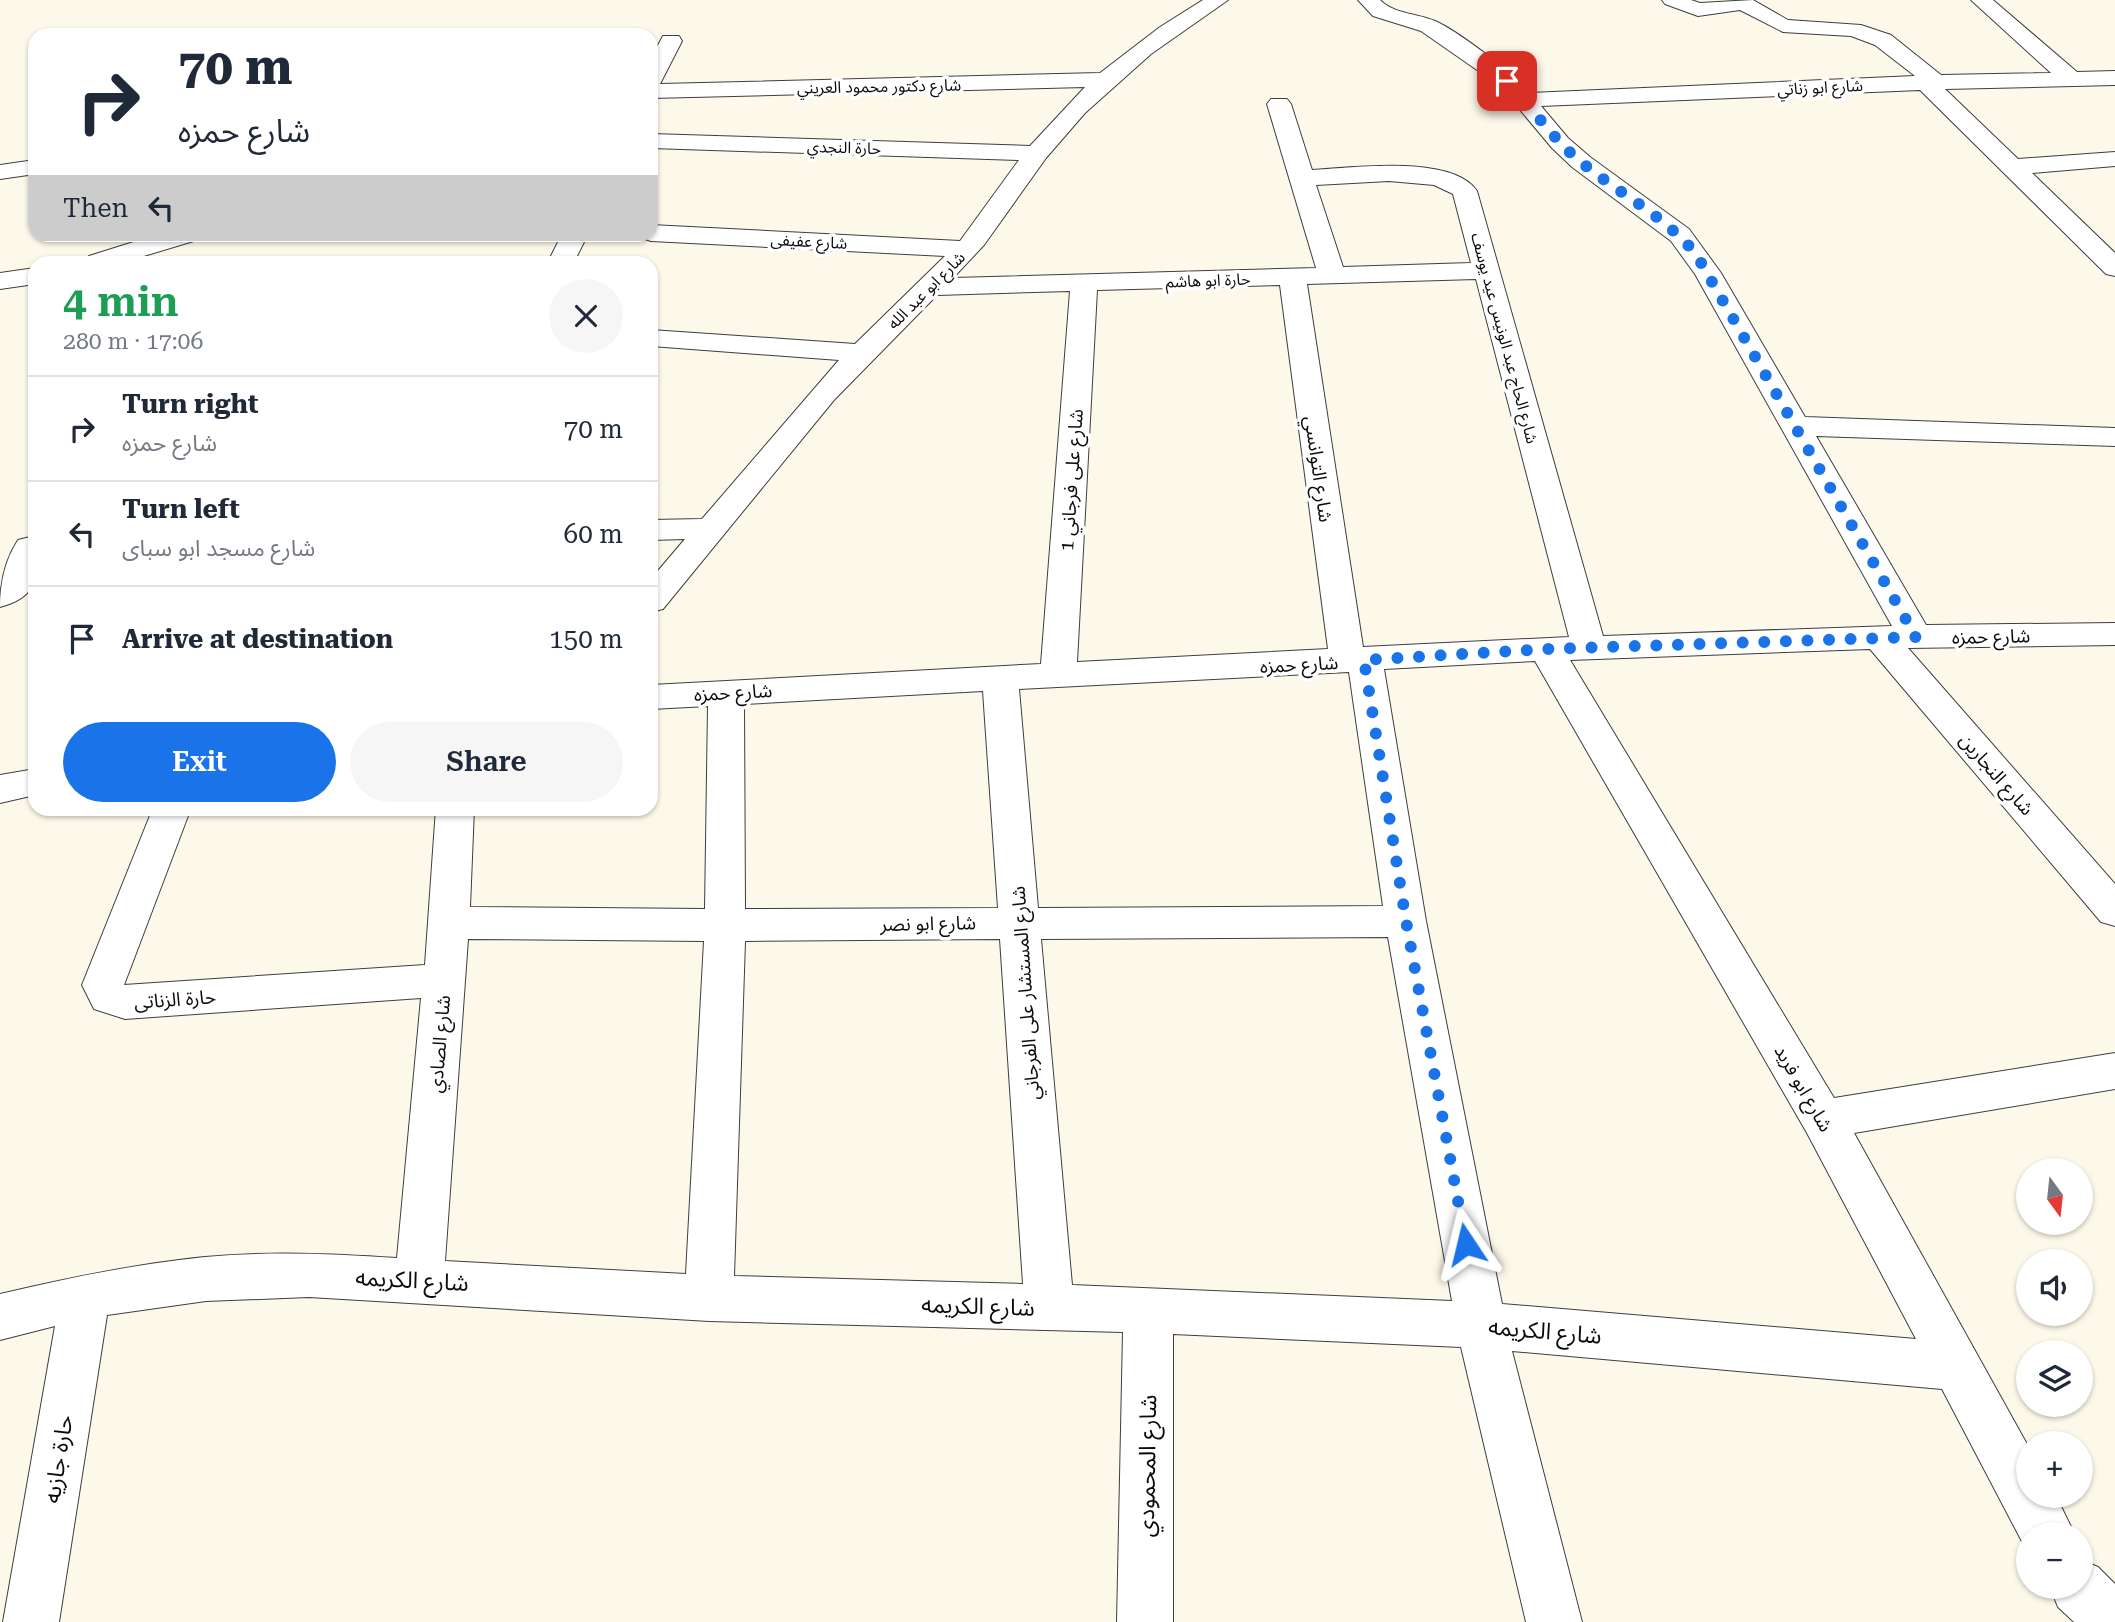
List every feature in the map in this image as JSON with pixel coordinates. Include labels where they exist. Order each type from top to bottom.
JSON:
[{"type":"street","name":"شارع ابو عبد الله","points":[[658,593],[825,392],[966,249],[1002,205],[1037,153],[1106,80],[1150,42],[1218,0]]},
{"type":"street","points":[[1368,0],[1380,12],[1429,26],[1486,64],[1525,100],[1560,143],[1581,162],[1659,217],[1696,254],[1916,637]]},
{"type":"street","points":[[1672,0],[1698,10],[1783,0]]},
{"type":"street","points":[[1981,0],[2071,79]]},
{"type":"street","points":[[1744,4],[1783,26],[1844,29],[1876,37],[1930,82],[2014,167],[2104,245],[2115,268]]},
{"type":"street","points":[[658,66],[671,41]]},
{"type":"street","name":"شارع ابو زناتي","points":[[1525,100],[1930,82],[2115,78]]},
{"type":"street","name":"شارع دكتور محمود العريني","points":[[658,91],[1106,80]]},
{"type":"street","points":[[1279,104],[1332,276]]},
{"type":"street","name":"حارة النجدي","points":[[658,141],[1037,153]]},
{"type":"street","points":[[2014,167],[2115,159]]},
{"type":"street","points":[[0,172],[28,168]]},
{"type":"street","name":"شارع الحاج عبد الونيس عيد يوسف","points":[[1302,178],[1436,175],[1460,184],[1465,191],[1589,647]]},
{"type":"street","name":"شارع عفيفى","points":[[658,233],[966,249]]},
{"type":"street","points":[[117,256],[162,242]]},
{"type":"street","name":"حارة ابو هاشم","points":[[928,287],[1487,271]]},
{"type":"street","points":[[0,281],[28,277]]},
{"type":"street","name":"شارع التوانسي","points":[[1292,277],[1356,660],[1481,1325],[1554,1622]]},
{"type":"street","name":"شارع على فرجاني 1","points":[[1058,676],[1084,284]]},
{"type":"street","points":[[658,338],[863,353]]},
{"type":"street","points":[[1796,426],[2115,437]]},
{"type":"street","points":[[658,530],[712,527]]},
{"type":"street","points":[[0,596],[16,587],[28,553]]},
{"type":"street","name":"شارع حمزه","points":[[658,697],[1589,647],[1879,637],[2115,635]]},
{"type":"street","name":"شارع النجارين","points":[[1879,637],[2115,911]]},
{"type":"street","name":"شارع ابو فريد","points":[[1546,649],[1823,1119],[2041,1522]]},
{"type":"street","name":"شارع المستشار على الفرجاني","points":[[1000,679],[1049,1307]]},
{"type":"street","points":[[709,1298],[725,925],[726,692]]},
{"type":"street","points":[[0,789],[28,783]]},
{"type":"street","name":"حارة الزناتى","points":[[169,816],[103,985],[109,997],[125,1002],[444,980]]},
{"type":"street","name":"شارع الصادي","points":[[419,1280],[449,923],[455,816]]},
{"type":"street","name":"شارع ابو نصر","points":[[449,923],[725,925],[1406,921]]},
{"type":"street","points":[[1823,1119],[2115,1071]]},
{"type":"street","name":"شارع الكريمه","points":[[0,1317],[85,1296],[206,1279],[309,1275],[709,1298],[1148,1310],[1481,1325],[1959,1367]]},
{"type":"street","name":"حارة جازيه","points":[[30,1622],[85,1296]]},
{"type":"street","name":"شارع المحمودي","points":[[1145,1622],[1148,1310]]},
{"type":"street","points":[[2090,1599],[2114,1622]]},
{"type":"route","points":[[1466,1244],[1406,921],[1364,660],[1546,649],[1916,637],[1696,254],[1680,235],[1659,217],[1606,181],[1560,143],[1507,81]]}]
